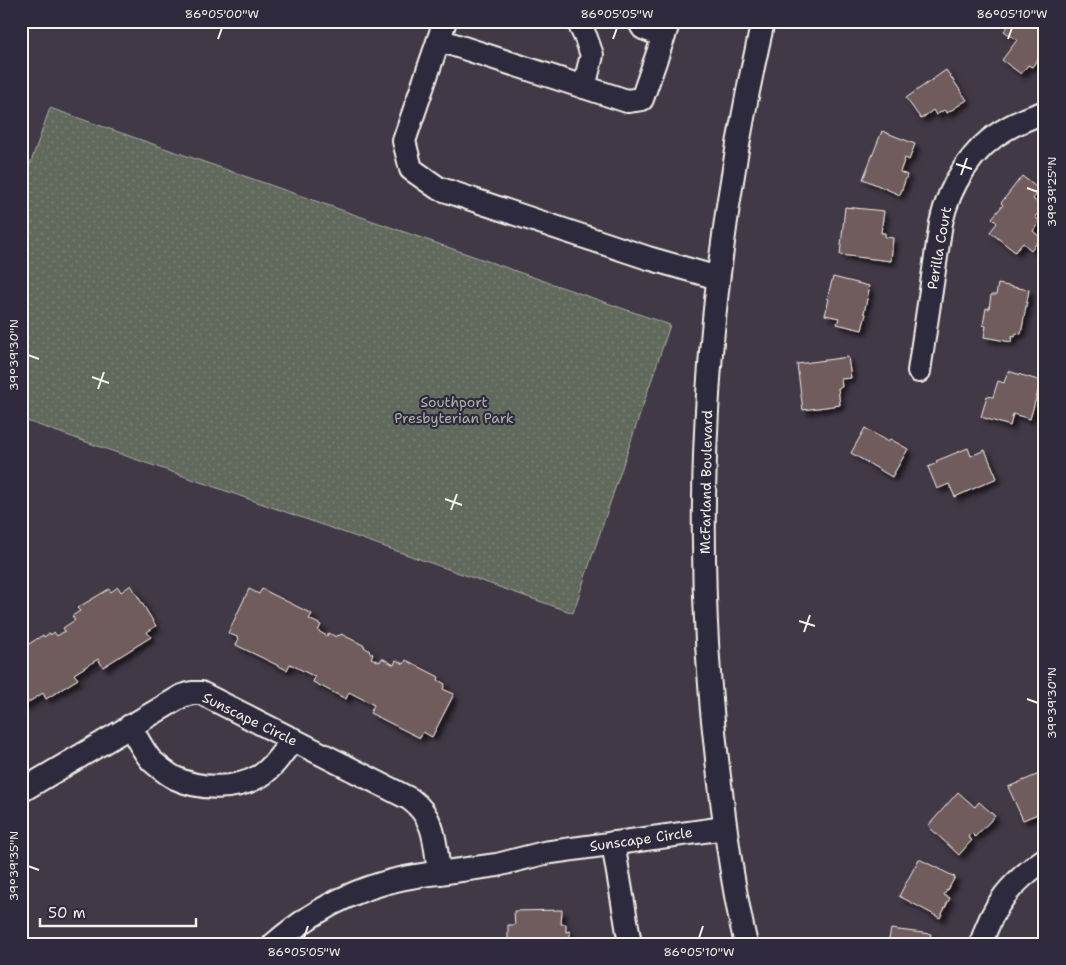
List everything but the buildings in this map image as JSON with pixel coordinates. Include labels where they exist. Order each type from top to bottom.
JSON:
[{"type":"street","points":[[578,21],[592,55],[584,87]]},
{"type":"street","points":[[639,21],[643,28],[667,28],[642,99],[627,101],[584,87],[442,30],[404,141],[411,169],[438,188],[648,258],[718,278]]},
{"type":"street","name":"McFarland Boulevard","points":[[746,944],[732,874],[714,734],[708,668],[704,526],[706,427],[718,278],[738,144],[763,21]]},
{"type":"street","name":"Perilla Court","points":[[919,371],[939,232],[943,214],[958,177],[990,140],[1023,120],[1045,112]]},
{"type":"street","name":"Sunscape Circle","points":[[21,791],[182,696],[201,693],[415,802],[423,810],[434,834],[439,872]]},
{"type":"street","points":[[130,726],[151,761],[174,777],[195,785],[218,788],[240,784],[260,776],[276,761],[293,739]]},
{"type":"street","name":"Sunscape Circle","points":[[274,944],[302,922],[338,900],[373,885],[414,875],[497,865],[544,853],[726,828]]},
{"type":"street","points":[[613,843],[630,944]]},
{"type":"street","points":[[981,944],[988,923],[1003,897],[1017,880],[1045,859]]},
{"type":"green space","name":"Southport Presbyterian Park","points":[[50,108],[670,325],[573,613],[21,419],[21,190]]}]
